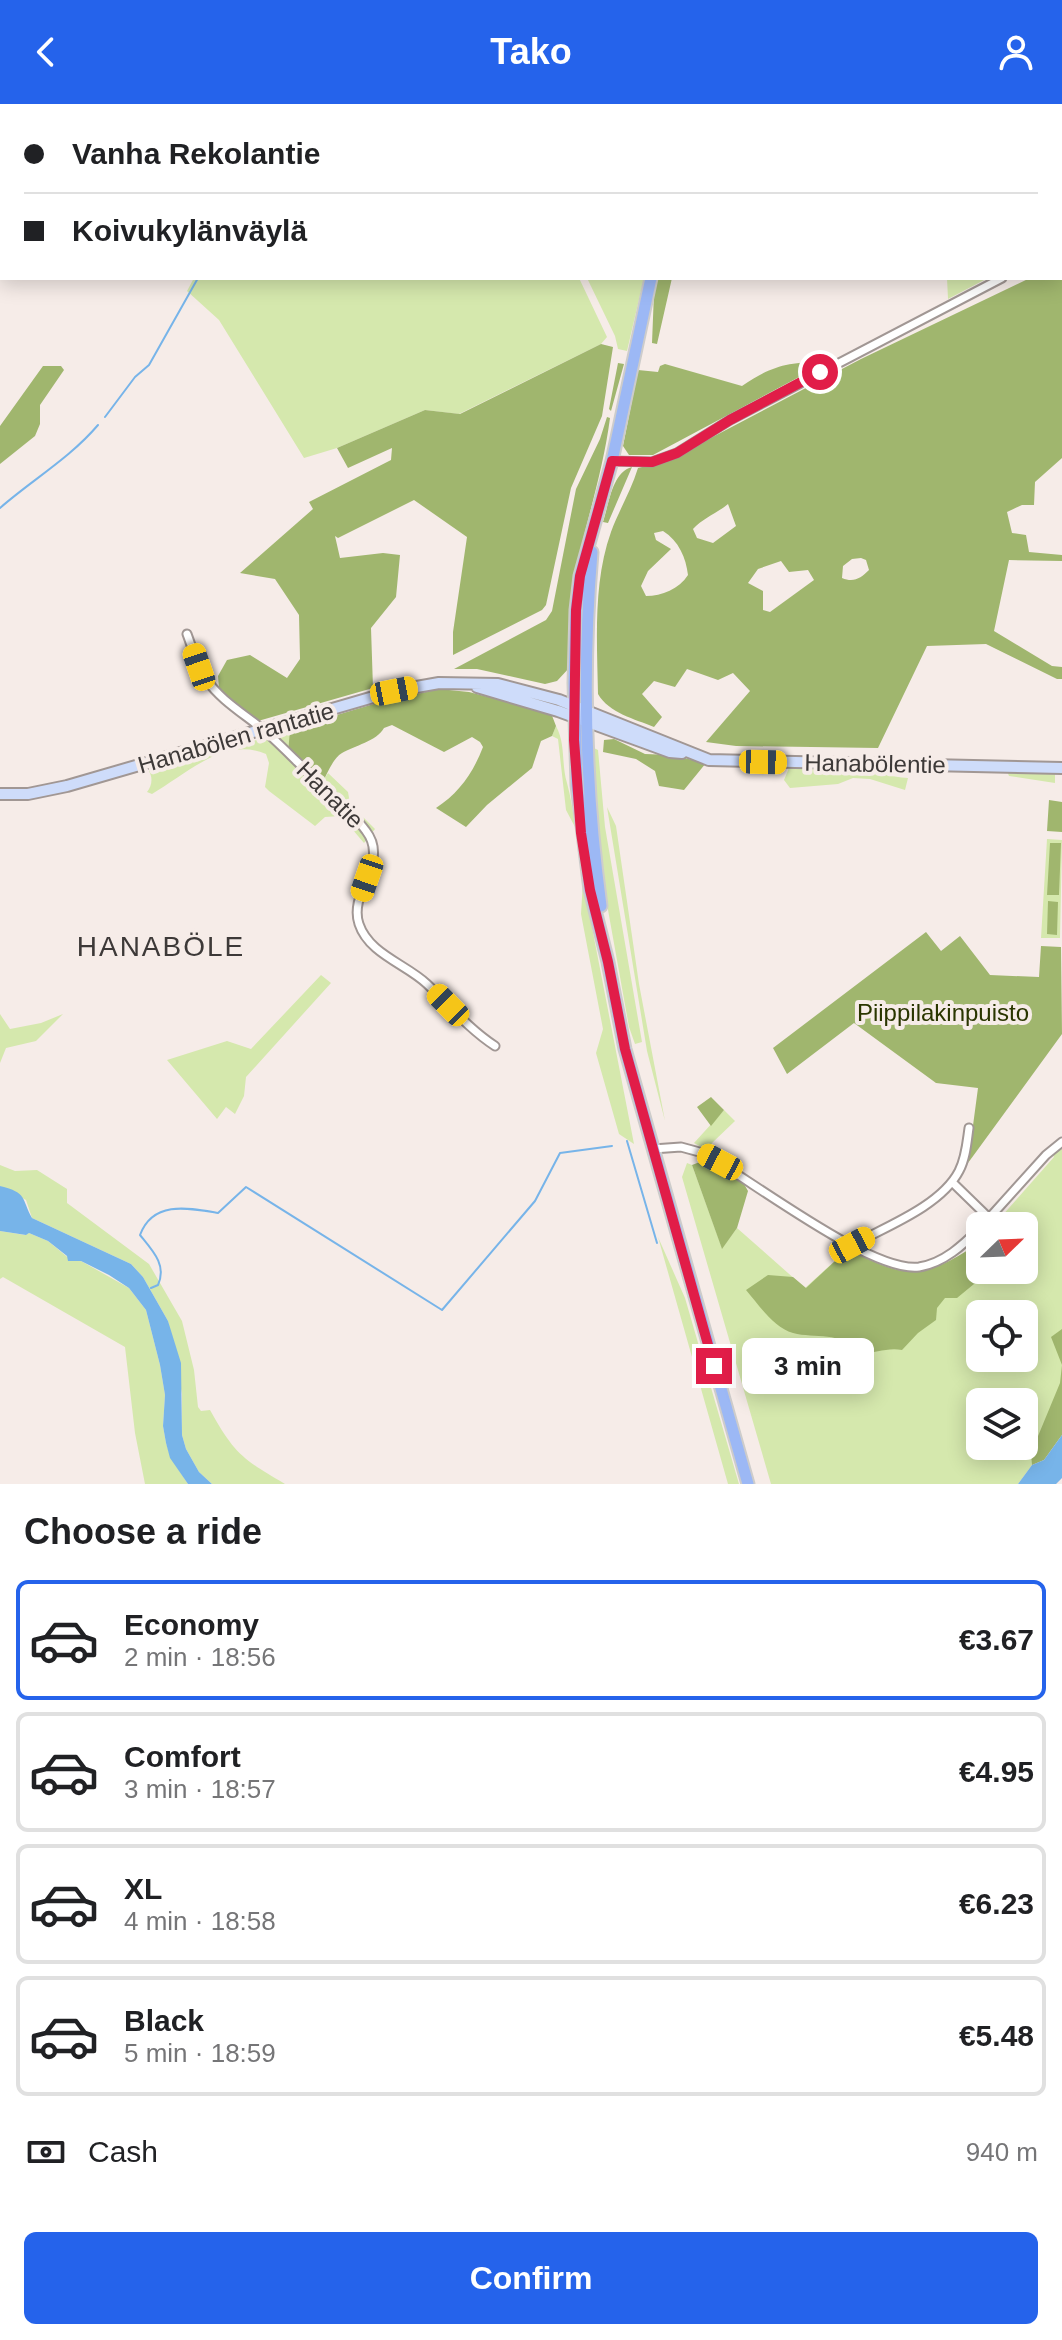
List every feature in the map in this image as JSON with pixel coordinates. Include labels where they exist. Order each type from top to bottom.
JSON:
[{"type":"main road","points":[[651,280],[612,461],[580,576],[576,610],[580,714],[608,962],[625,1049],[748,1484]]},
{"type":"street","points":[[612,461],[652,462],[677,453],[742,413],[998,280]]},
{"type":"street","name":"Hanatie","points":[[187,634],[206,680],[356,818],[372,839],[374,860],[357,912],[359,925],[367,937],[379,950],[424,981],[469,1026],[495,1046]]},
{"type":"street","name":"Hanabölen rantatie","points":[[0,794],[28,794],[67,786],[394,691],[439,683],[498,684],[580,714]]},
{"type":"street","name":"Hanabölentie","points":[[580,714],[670,752],[709,760],[1062,768]]},
{"type":"street","points":[[852,1245],[924,1206],[952,1182],[960,1169],[969,1128]]},
{"type":"street","points":[[994,1212],[1046,1155],[1062,1142]]},
{"type":"street","points":[[653,1149],[681,1147],[703,1153],[852,1245],[887,1263],[918,1267],[943,1259],[966,1240]]},
{"type":"street","points":[[952,1182],[983,1212]]},
{"type":"green space","points":[[193,280],[580,280],[607,337],[601,344],[459,414],[425,410],[337,448],[304,458],[219,320],[187,291]]},
{"type":"green space","points":[[588,280],[644,280],[627,351],[618,349],[615,336]]},
{"type":"green space","points":[[657,280],[672,280],[657,344],[652,343]]},
{"type":"green space","points":[[947,280],[984,280],[948,299]]},
{"type":"green space","points":[[1026,280],[1062,280],[1062,458],[1035,482],[1034,505],[1022,505],[1007,512],[1012,533],[1026,535],[1029,552],[1062,555],[1062,561],[1009,560],[994,631],[1052,666],[1062,667],[1062,679],[986,644],[927,646],[878,748],[736,746],[706,742],[750,691],[733,673],[718,680],[687,669],[675,687],[654,681],[642,694],[662,717],[654,727],[609,706],[598,694],[597,612],[601,571],[611,532],[638,468],[667,461],[861,359]],"holes":[[[728,504],[736,526],[713,543],[697,538],[693,529]],[[663,531],[677,545],[688,575],[670,591],[646,596],[641,586],[648,571],[671,549],[656,540],[654,533]],[[852,559],[866,560],[869,570],[857,579],[842,578],[843,566]],[[781,561],[789,572],[808,570],[814,580],[770,612],[763,610],[763,591],[748,583],[758,569]]]},
{"type":"green space","points":[[601,344],[613,347],[602,416],[571,488],[546,605],[542,610],[453,655],[453,632],[467,537],[414,500],[338,538],[335,536],[340,558],[383,553],[400,555],[396,597],[371,628],[373,688],[258,721],[219,689],[218,676],[227,660],[250,655],[287,678],[300,659],[299,615],[275,579],[240,573],[313,509],[309,502],[391,460],[392,448],[348,468],[337,448],[425,410],[460,414]]},
{"type":"green space","points":[[824,361],[653,455],[629,455],[623,446],[638,370],[658,372],[660,366],[665,364],[742,386],[781,366]]},
{"type":"green space","points":[[618,363],[624,364],[611,411],[609,409]]},
{"type":"green space","points":[[43,366],[61,366],[64,370],[40,405],[40,424],[35,436],[0,464],[0,426]]},
{"type":"green space","points":[[607,417],[610,418],[603,458],[573,586],[570,667],[557,681],[545,684],[477,669],[454,669],[546,620],[552,611],[576,489]]},
{"type":"green space","points":[[632,467],[608,523],[603,522],[616,482],[625,470]]},
{"type":"green space","points":[[439,689],[469,692],[551,713],[556,726],[552,736],[541,741],[532,768],[487,805],[466,827],[436,808],[458,789],[475,765],[483,747],[472,737],[444,752],[392,725],[371,740],[338,756],[321,785],[288,754],[290,729],[377,703]]},
{"type":"green space","points":[[556,726],[575,827],[566,810],[558,739],[552,736]]},
{"type":"green space","points":[[290,729],[289,754],[321,784],[328,773],[348,792],[350,804],[375,829],[364,843],[341,816],[325,817],[315,826],[269,791],[265,787],[269,763],[266,754],[251,750],[221,753],[152,794],[147,792],[151,767],[195,760],[210,751]]},
{"type":"green space","points":[[614,739],[645,754],[671,755],[706,763],[684,790],[659,786],[655,771],[636,759],[603,752],[604,740]]},
{"type":"green space","points":[[592,747],[598,750],[605,827],[642,1042],[635,1044],[629,1027],[603,882],[595,820]]},
{"type":"green space","points":[[789,768],[884,769],[892,776],[908,778],[905,790],[870,779],[853,778],[838,784],[790,788],[784,780]]},
{"type":"green space","points":[[1007,771],[1055,773],[1055,783],[1009,776]]},
{"type":"green space","points":[[1049,800],[1062,802],[1062,832],[1047,831]]},
{"type":"green space","points":[[607,807],[616,826],[639,984],[665,1121],[647,1051]]},
{"type":"green space","points":[[1047,839],[1062,840],[1060,938],[1041,938]]},
{"type":"green space","points":[[1050,843],[1061,843],[1059,895],[1047,895]]},
{"type":"green space","points":[[583,881],[634,1144],[619,1134],[596,1053],[603,1029],[581,914]]},
{"type":"green space","points":[[1048,901],[1058,902],[1057,935],[1047,934]]},
{"type":"green space","name":"Piippilakinpuisto","points":[[926,932],[941,951],[960,936],[990,975],[1039,977],[1041,946],[1061,947],[1062,1034],[968,1163],[978,1088],[936,1083],[854,1023],[787,1074],[773,1048]]},
{"type":"green space","points":[[321,975],[331,983],[246,1077],[244,1096],[235,1114],[226,1107],[217,1119],[167,1060],[227,1041],[251,1049]]},
{"type":"green space","points":[[0,1014],[10,1029],[41,1023],[63,1014],[36,1041],[6,1048],[0,1063]]},
{"type":"green space","points":[[711,1097],[724,1110],[711,1126],[697,1107]]},
{"type":"green space","points":[[724,1110],[735,1121],[708,1151],[694,1143]]},
{"type":"green space","points":[[1062,1144],[1062,1435],[1038,1459],[1038,1388],[966,1388],[966,1460],[1037,1460],[1018,1484],[771,1484],[682,1177],[687,1163],[692,1165],[722,1248],[737,1228],[805,1288],[848,1249],[883,1267],[901,1272],[926,1271],[966,1252],[966,1284],[1038,1284],[1038,1212],[1005,1212],[1054,1157],[1052,1153]]},
{"type":"green space","points":[[705,1160],[744,1184],[748,1191],[737,1228],[722,1249],[692,1165]]},
{"type":"green space","points":[[0,1165],[15,1171],[37,1170],[67,1189],[67,1203],[149,1264],[182,1321],[194,1370],[198,1407],[201,1411],[210,1410],[240,1454],[285,1484],[212,1484],[199,1472],[182,1435],[182,1394],[168,1321],[143,1277],[131,1264],[32,1218],[26,1200],[0,1186]]},
{"type":"green space","points":[[0,1231],[29,1233],[48,1241],[71,1260],[81,1261],[129,1288],[146,1310],[165,1395],[163,1426],[166,1443],[171,1458],[188,1484],[145,1484],[135,1433],[125,1347],[3,1277],[0,1279]]},
{"type":"green space","points":[[658,1237],[685,1298],[739,1484],[728,1484]]},
{"type":"green space","points":[[848,1249],[896,1270],[923,1270],[966,1251],[966,1284],[974,1284],[957,1298],[945,1298],[937,1308],[936,1320],[902,1350],[856,1353],[836,1338],[793,1333],[773,1321],[746,1290],[768,1275],[793,1277],[806,1288]]},
{"type":"green space","points":[[1062,1329],[1062,1365],[1051,1337]]},
{"type":"green space","points":[[1062,1365],[1062,1435],[1044,1460],[1032,1465],[1032,1460],[1038,1460],[1038,1436],[1060,1383]]},
{"type":"water","points":[[0,1186],[20,1194],[32,1218],[131,1264],[143,1277],[168,1321],[181,1363],[182,1435],[186,1449],[199,1472],[212,1484],[188,1484],[170,1458],[163,1426],[165,1395],[146,1310],[129,1288],[81,1261],[68,1261],[67,1256],[48,1241],[29,1233],[0,1231]]},
{"type":"water","points":[[1062,1435],[1062,1478],[1056,1484],[1018,1484],[1032,1465],[1044,1460]]},
{"type":"waterway","points":[[105,417],[135,377],[149,365],[197,280]]},
{"type":"waterway","points":[[0,508],[63,458],[98,425]]},
{"type":"waterway","points":[[627,1141],[657,1243]]},
{"type":"waterway","points":[[151,1288],[158,1285],[161,1271],[157,1258],[140,1235],[146,1224],[154,1216],[173,1209],[218,1213],[246,1187],[442,1310],[535,1201],[560,1153],[612,1146]]},
{"type":"district","name":"HANABÖLE","points":[[161,946]]},
{"type":"route","points":[[714,1366],[625,1049],[590,890],[581,833],[574,740],[576,610],[580,576],[612,461],[652,462],[677,453],[730,420],[820,372]]}]
